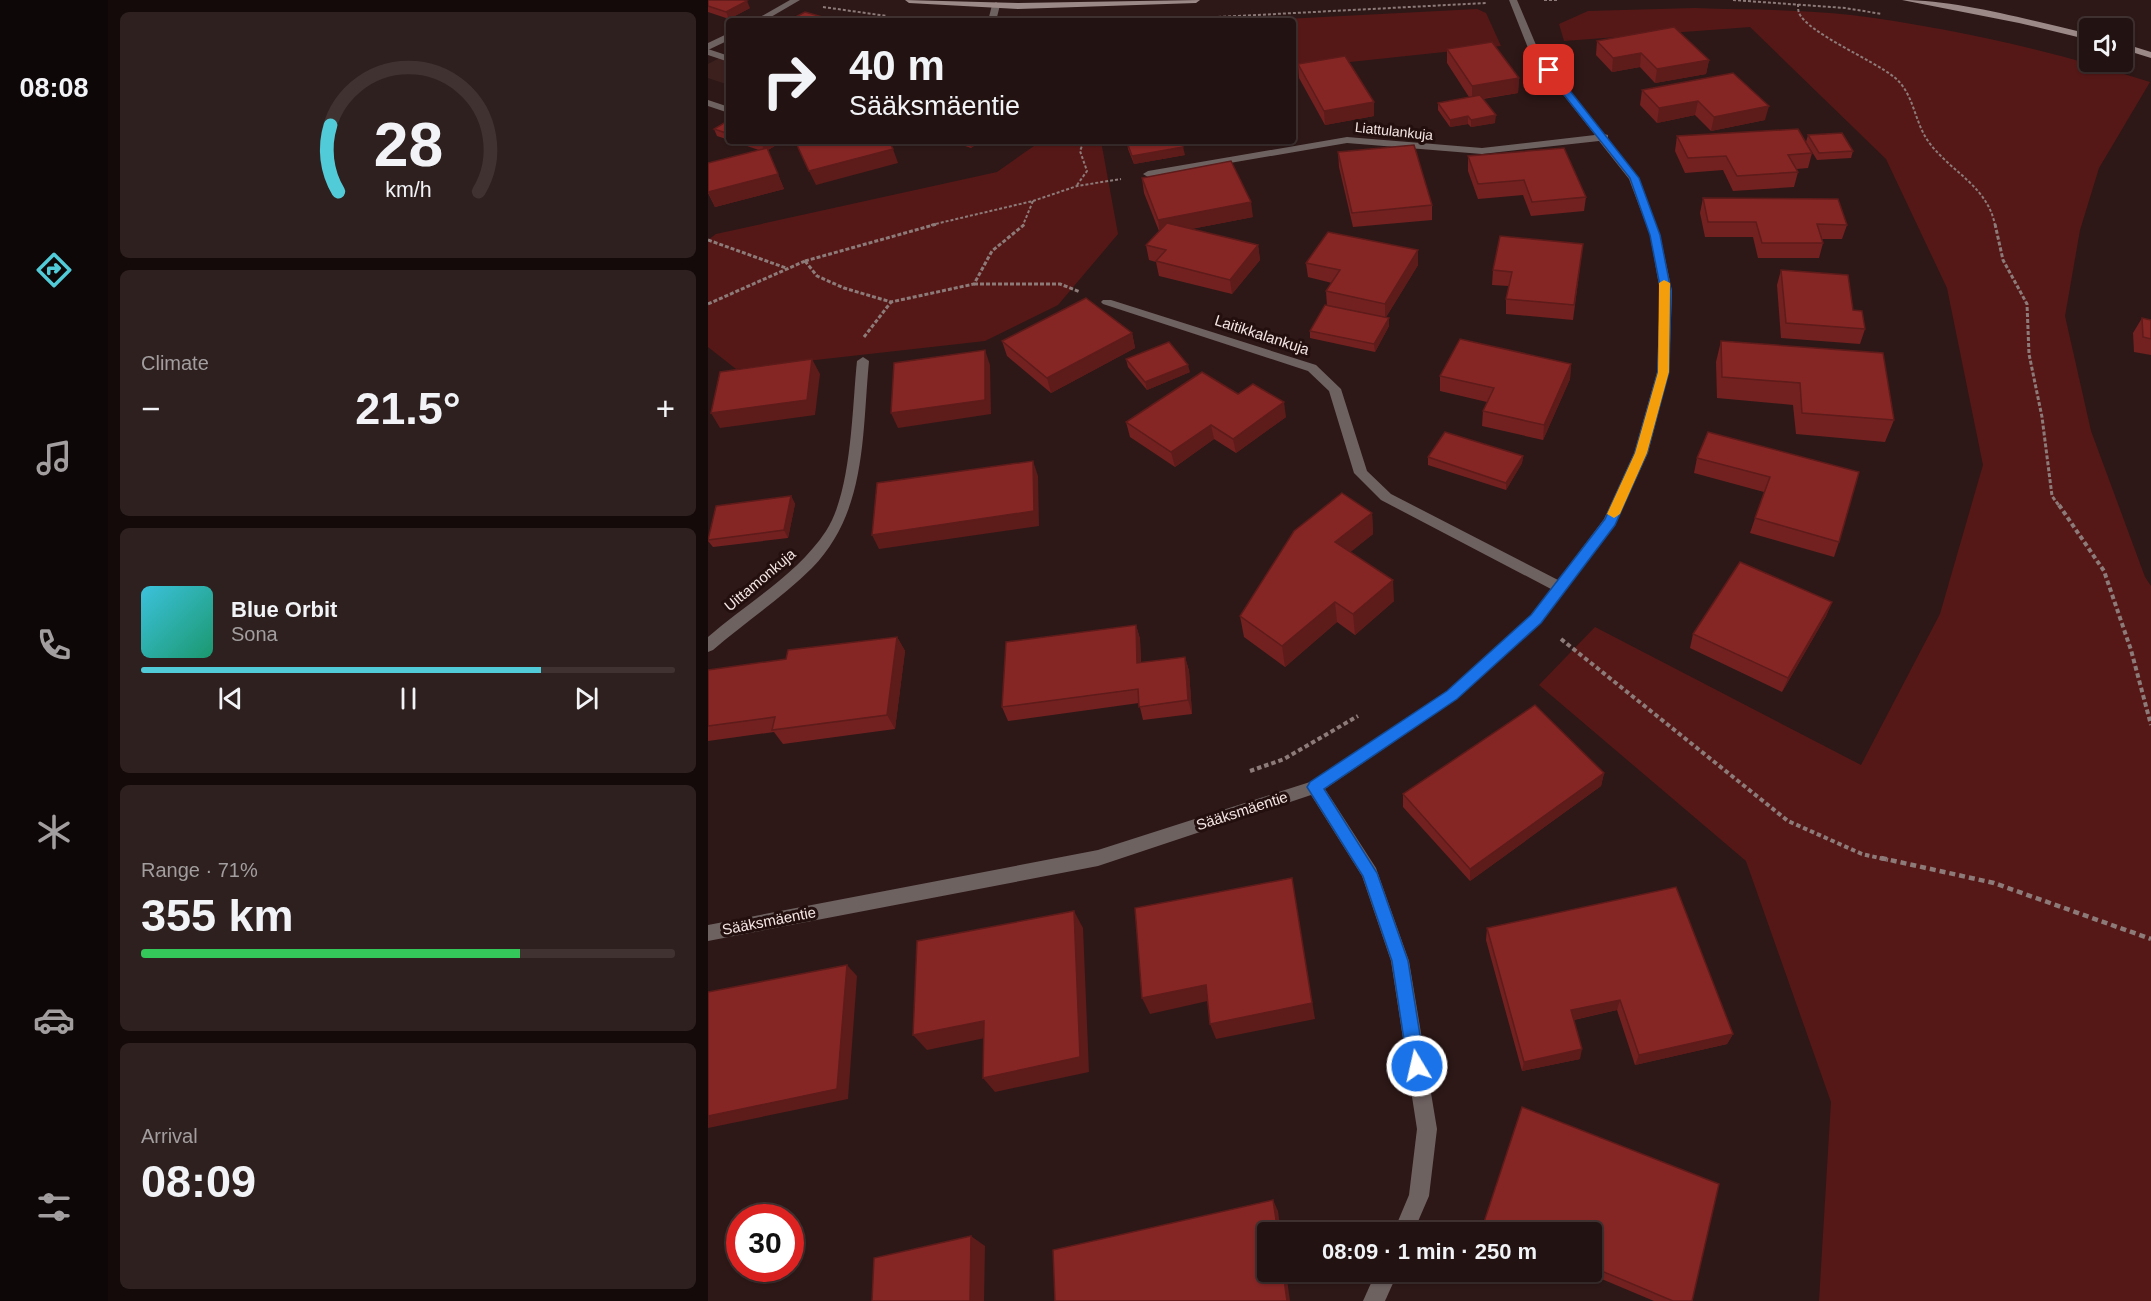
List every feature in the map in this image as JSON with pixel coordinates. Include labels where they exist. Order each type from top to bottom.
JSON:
[{"type":"street","points":[[909,0],[996,5],[1098,5],[1196,0]]},
{"type":"street","name":"Sääksmäentie","points":[[708,933],[1098,858],[1315,787],[1452,695],[1536,619],[1610,521],[1641,453],[1663,372],[1666,291],[1655,235],[1634,178],[1604,137],[1535,53],[1514,0]]},
{"type":"street","points":[[1906,0],[2009,18],[2079,34]]},
{"type":"street","points":[[763,18],[794,1]]},
{"type":"street","points":[[993,18],[996,5]]},
{"type":"street","points":[[708,47],[726,38]]},
{"type":"street","points":[[2133,49],[2151,55]]},
{"type":"street","points":[[708,52],[726,58]]},
{"type":"street","points":[[708,103],[726,109]]},
{"type":"street","name":"Liattulankuja","points":[[1148,174],[1347,140],[1482,151],[1604,137]]},
{"type":"street","name":"Laitikkalankuja","points":[[1107,302],[1312,368],[1335,389],[1361,473],[1386,497],[1561,588]]},
{"type":"street","name":"Uittamonkuja","points":[[708,646],[802,568],[834,531],[848,496],[863,361]]},
{"type":"street","points":[[1315,787],[1370,873],[1400,961],[1427,1129],[1419,1196],[1408,1222]]},
{"type":"street","points":[[1374,1301],[1383,1282]]},
{"type":"path","points":[[1447,0],[1448,4]]},
{"type":"path","points":[[1217,17],[1514,0],[1559,0]]},
{"type":"path","points":[[794,1],[889,16]]},
{"type":"path","points":[[1798,4],[1800,13],[1813,28],[1866,57],[1896,78],[1911,99],[1927,140],[1954,169],[1980,191],[1994,219],[2003,260],[2027,304],[2029,354],[2042,417],[2052,496],[2104,571],[2131,650],[2151,725]]},
{"type":"path","points":[[1263,18],[1264,14]]},
{"type":"path","points":[[1077,186],[1087,171],[1080,151],[1083,144]]},
{"type":"path","points":[[708,304],[805,261],[928,226],[1033,201],[1077,186],[1148,174]]},
{"type":"path","points":[[974,284],[993,251],[1025,224],[1033,201]]},
{"type":"path","points":[[708,240],[787,268]]},
{"type":"path","points":[[805,261],[817,276],[844,288],[891,302],[974,284],[1060,284],[1107,302]]},
{"type":"path","points":[[863,361],[863,338],[891,302]]},
{"type":"path","points":[[1536,619],[1788,821],[1862,854],[1994,883],[2151,939]]},
{"type":"path","points":[[1241,775],[1284,759],[1365,712]]},
{"type":"shaded area","points":[[1695,8],[1851,15],[2002,42],[2079,61],[2079,72],[2117,72],[2150,82],[2099,168],[2080,230],[2065,316],[2091,431],[2145,577],[2151,586],[2151,1301],[1819,1301],[1831,1102],[1746,861],[1539,685],[1595,627],[1861,765],[1940,614],[1983,465],[1947,288],[1886,159],[1750,27],[1564,41],[1559,24],[1588,11]]},
{"type":"shaded area","points":[[1477,9],[1486,13],[1501,46],[1296,68],[1296,18]]},
{"type":"shaded area","points":[[726,55],[726,84],[708,78],[708,64]]},
{"type":"shaded area","points":[[1037,144],[1102,144],[1118,234],[1058,305],[985,341],[736,369],[708,347],[708,240],[716,234],[997,172]]},
{"type":"building","points":[[708,0],[747,1],[726,12],[708,6]]},
{"type":"building","points":[[805,12],[826,18],[794,18]]},
{"type":"building","points":[[1674,27],[1709,60],[1657,69],[1641,53],[1613,58],[1597,41]]},
{"type":"building","points":[[1492,42],[1519,78],[1472,86],[1447,49]]},
{"type":"building","points":[[1345,56],[1374,102],[1324,111],[1298,64]]},
{"type":"building","points":[[1733,73],[1769,106],[1714,117],[1698,101],[1659,108],[1642,90]]},
{"type":"building","points":[[1480,95],[1496,115],[1471,120],[1468,116],[1450,120],[1438,103]]},
{"type":"building","points":[[726,122],[726,133],[714,129]]},
{"type":"building","points":[[1798,129],[1812,153],[1788,155],[1798,172],[1737,176],[1726,156],[1688,158],[1677,136]]},
{"type":"building","points":[[1842,133],[1853,151],[1819,153],[1808,135]]},
{"type":"building","points":[[890,144],[893,149],[809,171],[797,145]]},
{"type":"building","points":[[1128,144],[1182,144],[1183,147],[1132,156]]},
{"type":"building","points":[[1414,145],[1432,205],[1352,213],[1338,152]]},
{"type":"building","points":[[767,148],[778,174],[708,192],[708,163]]},
{"type":"building","points":[[1564,148],[1586,197],[1532,202],[1524,180],[1478,184],[1468,156]]},
{"type":"building","points":[[1231,161],[1251,202],[1158,220],[1142,178]]},
{"type":"building","points":[[1703,198],[1838,199],[1847,225],[1817,224],[1823,243],[1762,243],[1756,222],[1708,222]]},
{"type":"building","points":[[1167,223],[1258,245],[1230,280],[1156,261],[1166,250],[1146,245]]},
{"type":"building","points":[[1328,232],[1418,250],[1385,304],[1326,291],[1340,270],[1306,263]]},
{"type":"building","points":[[1500,236],[1583,244],[1574,305],[1506,299],[1512,272],[1493,270]]},
{"type":"building","points":[[1781,270],[1848,275],[1853,310],[1862,311],[1865,329],[1786,323]]},
{"type":"building","points":[[1086,298],[1132,333],[1047,378],[1002,341]]},
{"type":"building","points":[[1325,305],[1389,318],[1374,344],[1310,331]]},
{"type":"building","points":[[2142,318],[2151,320],[2151,339],[2143,337]]},
{"type":"building","points":[[1460,339],[1571,364],[1544,425],[1483,411],[1494,388],[1440,376]]},
{"type":"building","points":[[1721,341],[1883,353],[1894,420],[1802,413],[1800,383],[1722,377]]},
{"type":"building","points":[[1169,342],[1188,365],[1145,382],[1126,359]]},
{"type":"building","points":[[985,350],[985,400],[891,413],[894,363]]},
{"type":"building","points":[[812,359],[807,400],[711,413],[720,372]]},
{"type":"building","points":[[1202,372],[1238,394],[1253,384],[1284,402],[1233,439],[1211,425],[1171,452],[1126,422]]},
{"type":"building","points":[[1445,432],[1523,456],[1506,483],[1428,457]]},
{"type":"building","points":[[1708,432],[1859,472],[1839,542],[1755,518],[1770,477],[1697,458]]},
{"type":"building","points":[[1033,461],[1034,511],[872,535],[877,483]]},
{"type":"building","points":[[1342,493],[1372,513],[1335,542],[1393,580],[1353,614],[1335,602],[1282,646],[1240,616],[1294,531]]},
{"type":"building","points":[[791,496],[784,530],[708,540],[716,506]]},
{"type":"building","points":[[1740,562],[1832,602],[1788,678],[1693,634]]},
{"type":"building","points":[[1136,625],[1137,663],[1185,657],[1188,700],[1139,707],[1138,689],[1002,707],[1006,642]]},
{"type":"building","points":[[897,637],[887,715],[772,730],[775,717],[708,726],[708,670],[786,659],[788,650]]},
{"type":"building","points":[[1535,705],[1604,773],[1470,869],[1403,794]]},
{"type":"building","points":[[1292,878],[1312,1003],[1210,1024],[1206,985],[1142,998],[1135,908]]},
{"type":"building","points":[[1676,887],[1733,1034],[1639,1055],[1620,1000],[1571,1010],[1582,1049],[1524,1062],[1487,928]]},
{"type":"building","points":[[1074,911],[1080,1057],[983,1078],[984,1021],[913,1035],[917,941]]},
{"type":"building","points":[[847,965],[837,1089],[708,1116],[708,992]]},
{"type":"building","points":[[1522,1107],[1719,1184],[1692,1301],[1673,1301],[1602,1271],[1602,1222],[1484,1222]]},
{"type":"building","points":[[1273,1200],[1276,1222],[1257,1222],[1257,1282],[1284,1282],[1287,1301],[1055,1301],[1053,1250]]},
{"type":"building","points":[[971,1236],[970,1301],[872,1301],[874,1258]]},
{"type":"slow traffic","points":[[1614,514],[1641,453],[1663,372],[1666,291],[1664,283]]},
{"type":"route","points":[[1417,1066],[1400,961],[1370,873],[1315,787],[1452,695],[1536,619],[1610,521],[1641,453],[1663,372],[1666,291],[1655,235],[1634,178],[1549,70]]}]
